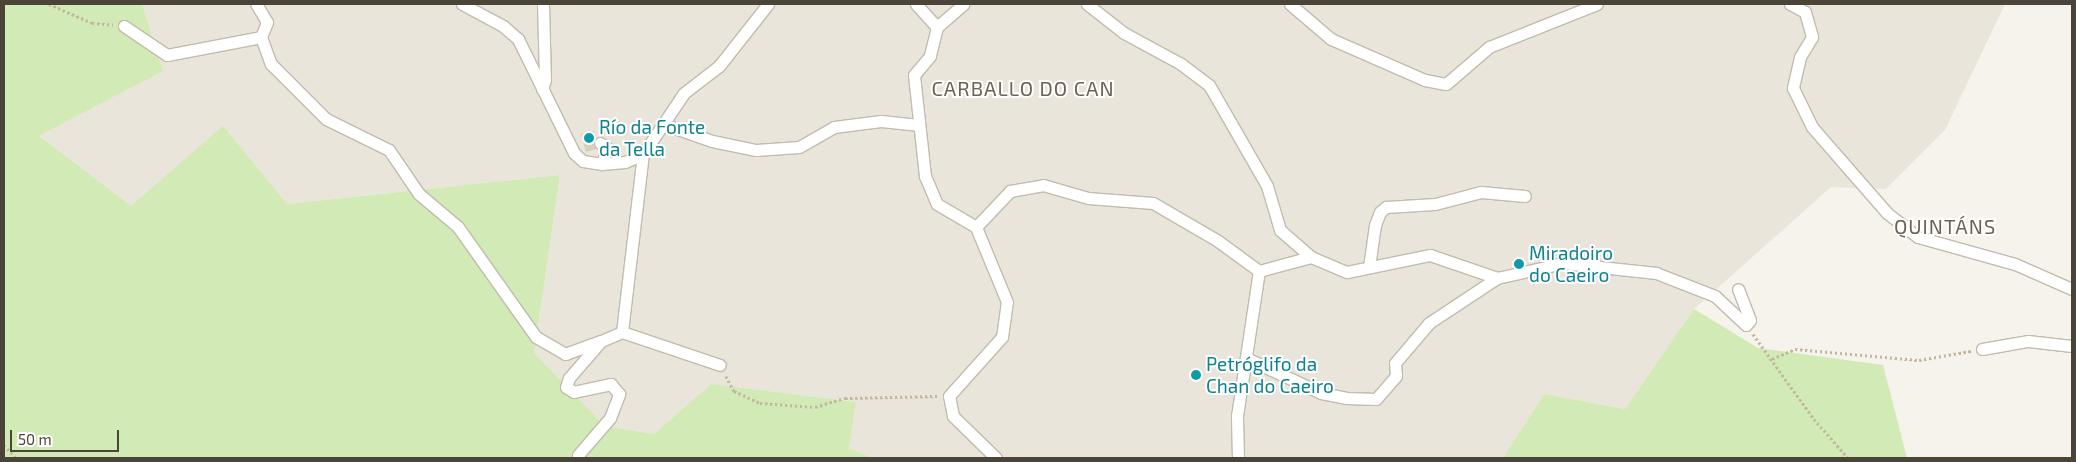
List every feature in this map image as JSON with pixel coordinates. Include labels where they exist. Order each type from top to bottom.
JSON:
[{"type":"street","points":[[256,4],[268,22],[261,37],[271,64],[326,119],[389,150],[419,194],[458,227],[536,337],[564,354],[622,332],[720,365]]},
{"type":"street","points":[[462,4],[503,26],[518,39],[574,152],[583,161],[602,164],[625,162],[644,154]]},
{"type":"street","points":[[542,88],[545,80],[544,4]]},
{"type":"street","points":[[622,332],[644,154],[684,92],[719,66],[768,4]]},
{"type":"street","points":[[916,4],[937,27]]},
{"type":"street","points":[[963,4],[937,27],[930,56],[914,76],[925,176],[937,204],[976,227],[1007,302],[1002,337],[949,396],[953,416],[996,458]]},
{"type":"street","points":[[1087,4],[1124,33],[1189,69],[1209,85],[1267,186],[1280,230],[1311,257],[1347,272],[1430,255],[1497,278]]},
{"type":"street","points":[[1290,4],[1331,39],[1424,80],[1446,84],[1489,47],[1597,4]]},
{"type":"street","points":[[1790,4],[1804,12],[1812,37],[1800,57],[1793,88],[1812,127],[1887,213],[1918,237],[2015,264],[2072,289]]},
{"type":"street","points":[[124,26],[167,55],[261,37]]},
{"type":"street","points":[[663,124],[712,141],[756,150],[799,147],[834,127],[881,121],[919,126]]},
{"type":"street","points":[[600,143],[607,148],[602,164]]},
{"type":"street","points":[[976,227],[1010,191],[1043,185],[1088,198],[1153,204],[1218,241],[1259,271]]},
{"type":"street","points":[[1369,267],[1375,225],[1380,212],[1386,207],[1435,204],[1481,192],[1525,196]]},
{"type":"street","points":[[1259,271],[1311,257]]},
{"type":"street","points":[[1246,358],[1321,393],[1346,398],[1376,399],[1396,376],[1395,363],[1429,322],[1497,278],[1563,263],[1656,273],[1715,296],[1746,325],[1750,320],[1738,289]]},
{"type":"street","points":[[1238,458],[1237,416],[1259,271]]},
{"type":"street","points":[[578,456],[610,418],[619,394],[610,384],[574,392],[566,387],[569,378],[601,341]]},
{"type":"street","points":[[1982,349],[2028,341],[2072,346]]},
{"type":"path","points":[[49,4],[92,23],[124,26]]},
{"type":"path","points":[[1746,325],[1814,419],[1848,458]]},
{"type":"path","points":[[1772,359],[1795,349],[1818,349],[1878,358],[1919,360],[1982,349]]},
{"type":"path","points":[[720,365],[734,391],[760,403],[815,407],[845,398],[949,396]]},
{"type":"path","points":[[4,445],[16,458]]},
{"type":"shaded area","points":[[142,4],[2005,4],[1945,130],[1886,189],[1831,187],[1694,309],[1625,409],[1544,394],[1503,458],[873,458],[849,448],[856,402],[711,384],[654,434],[605,426],[534,353],[560,175],[287,204],[223,127],[131,207],[39,136],[163,71]]},
{"type":"green space","points":[[4,4],[142,4],[163,71],[39,136],[131,206],[223,126],[287,204],[560,175],[534,353],[605,426],[654,434],[711,384],[856,402],[849,448],[873,458],[4,458]]},
{"type":"green space","points":[[1694,309],[1758,348],[1883,365],[1907,458],[1503,458],[1544,394],[1625,409]]},
{"type":"building","name":"Río da Fonte da Tella","points":[[594,131],[596,137],[593,143],[596,149],[586,152],[581,134]]},
{"type":"place","name":"Río da Fonte da Tella","points":[[589,138]]},
{"type":"place","name":"Miradoiro do Caeiro","points":[[1519,264]]},
{"type":"place","name":"Petróglifo da Chan do Caeiro","points":[[1196,375]]},
{"type":"district","name":"CARBALLO DO CAN","points":[[1023,88]]},
{"type":"district","name":"QUINTÁNS","points":[[1945,226]]}]
